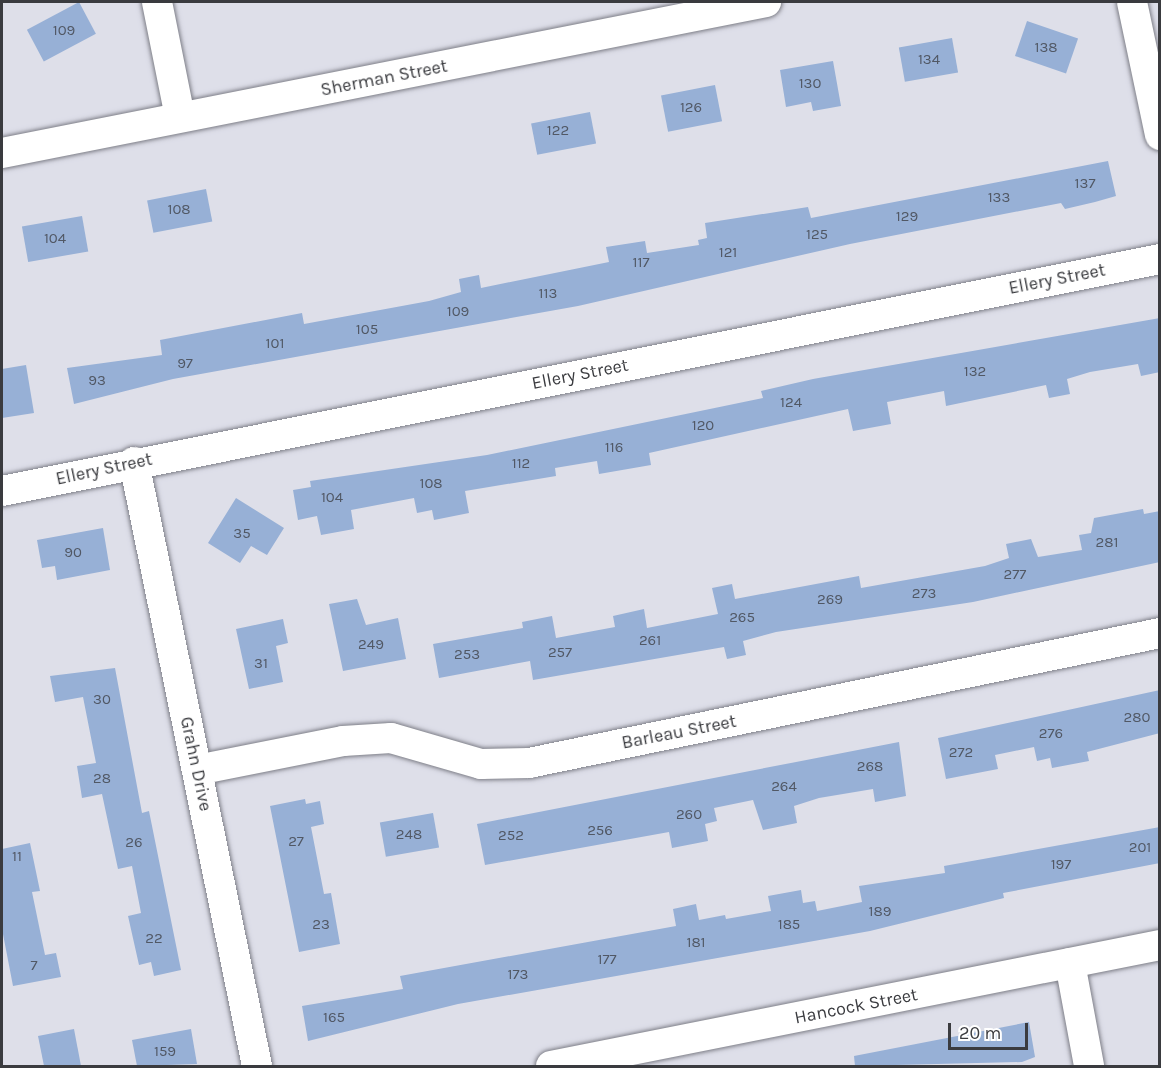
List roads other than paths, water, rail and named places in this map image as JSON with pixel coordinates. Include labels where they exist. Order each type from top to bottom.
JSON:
[{"type":"street","points":[[157,2],[180,117]]},
{"type":"street","name":"Sherman Street","points":[[2,153],[766,2]]},
{"type":"street","points":[[1132,2],[1160,135]]},
{"type":"street","name":"Ellery Street","points":[[2,491],[134,462],[1160,258]]},
{"type":"street","name":"Grahn Drive","points":[[134,462],[257,1066]]},
{"type":"street","name":"Barleau Street","points":[[197,770],[344,741],[391,738],[481,764],[529,763],[1160,633]]},
{"type":"street","name":"Hancock Street","points":[[551,1066],[1160,945]]},
{"type":"street","points":[[1070,963],[1089,1066]]}]
